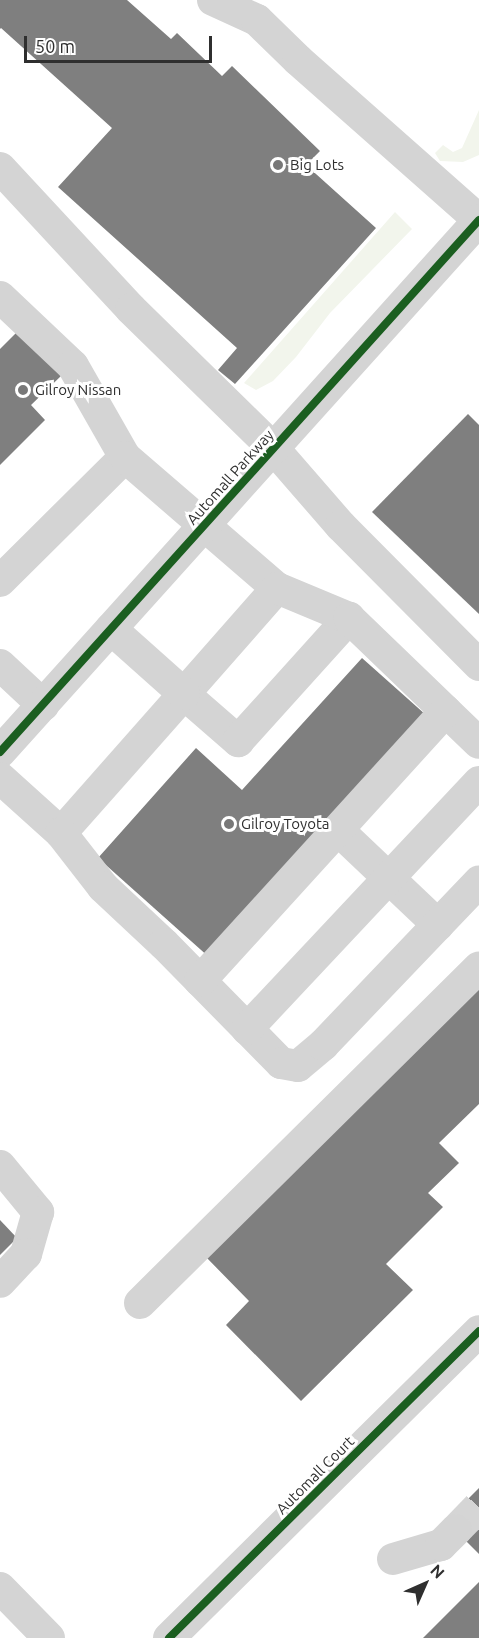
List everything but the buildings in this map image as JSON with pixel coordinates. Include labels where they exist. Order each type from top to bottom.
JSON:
[{"type":"street","points":[[213,0],[257,20],[479,220]]},
{"type":"street","points":[[0,168],[131,309],[274,448],[341,526],[479,665]]},
{"type":"street","name":"Automall Parkway","points":[[0,752],[479,220]]},
{"type":"street","points":[[0,297],[73,366],[124,457],[277,588],[349,618],[479,743]]},
{"type":"street","points":[[0,581],[124,457]]},
{"type":"street","points":[[61,832],[277,588]]},
{"type":"street","points":[[111,629],[238,741],[349,618]]},
{"type":"street","points":[[0,665],[43,705]]},
{"type":"street","points":[[200,981],[446,711]]},
{"type":"street","points":[[0,778],[61,832],[103,887],[281,1063],[298,1066],[323,1045],[479,882]]},
{"type":"street","points":[[247,1029],[479,782]]},
{"type":"street","points":[[338,830],[438,925]]},
{"type":"street","points":[[140,1303],[479,967]]},
{"type":"street","points":[[0,1166],[38,1212],[26,1254],[0,1282]]},
{"type":"street","name":"Automall Court","points":[[169,1638],[479,1331]]},
{"type":"street","points":[[393,1559],[441,1545],[456,1530]]},
{"type":"street","points":[[5,1602],[49,1638]]},
{"type":"shaded area","points":[[479,110],[479,155],[463,162],[440,161],[435,153],[443,145],[453,152],[462,148]]},
{"type":"shaded area","points":[[395,212],[412,229],[330,313],[296,357],[273,381],[256,390],[244,383]]},
{"type":"tunnel","points":[[456,1530],[479,1506]]},
{"type":"cycle path","points":[[0,752],[479,220]]},
{"type":"cycle path","points":[[169,1638],[479,1331]]},
{"type":"place","name":"Big Lots","points":[[278,165]]},
{"type":"place","name":"Gilroy Nissan","points":[[23,390]]},
{"type":"place","name":"Gilroy Toyota","points":[[229,824]]}]
